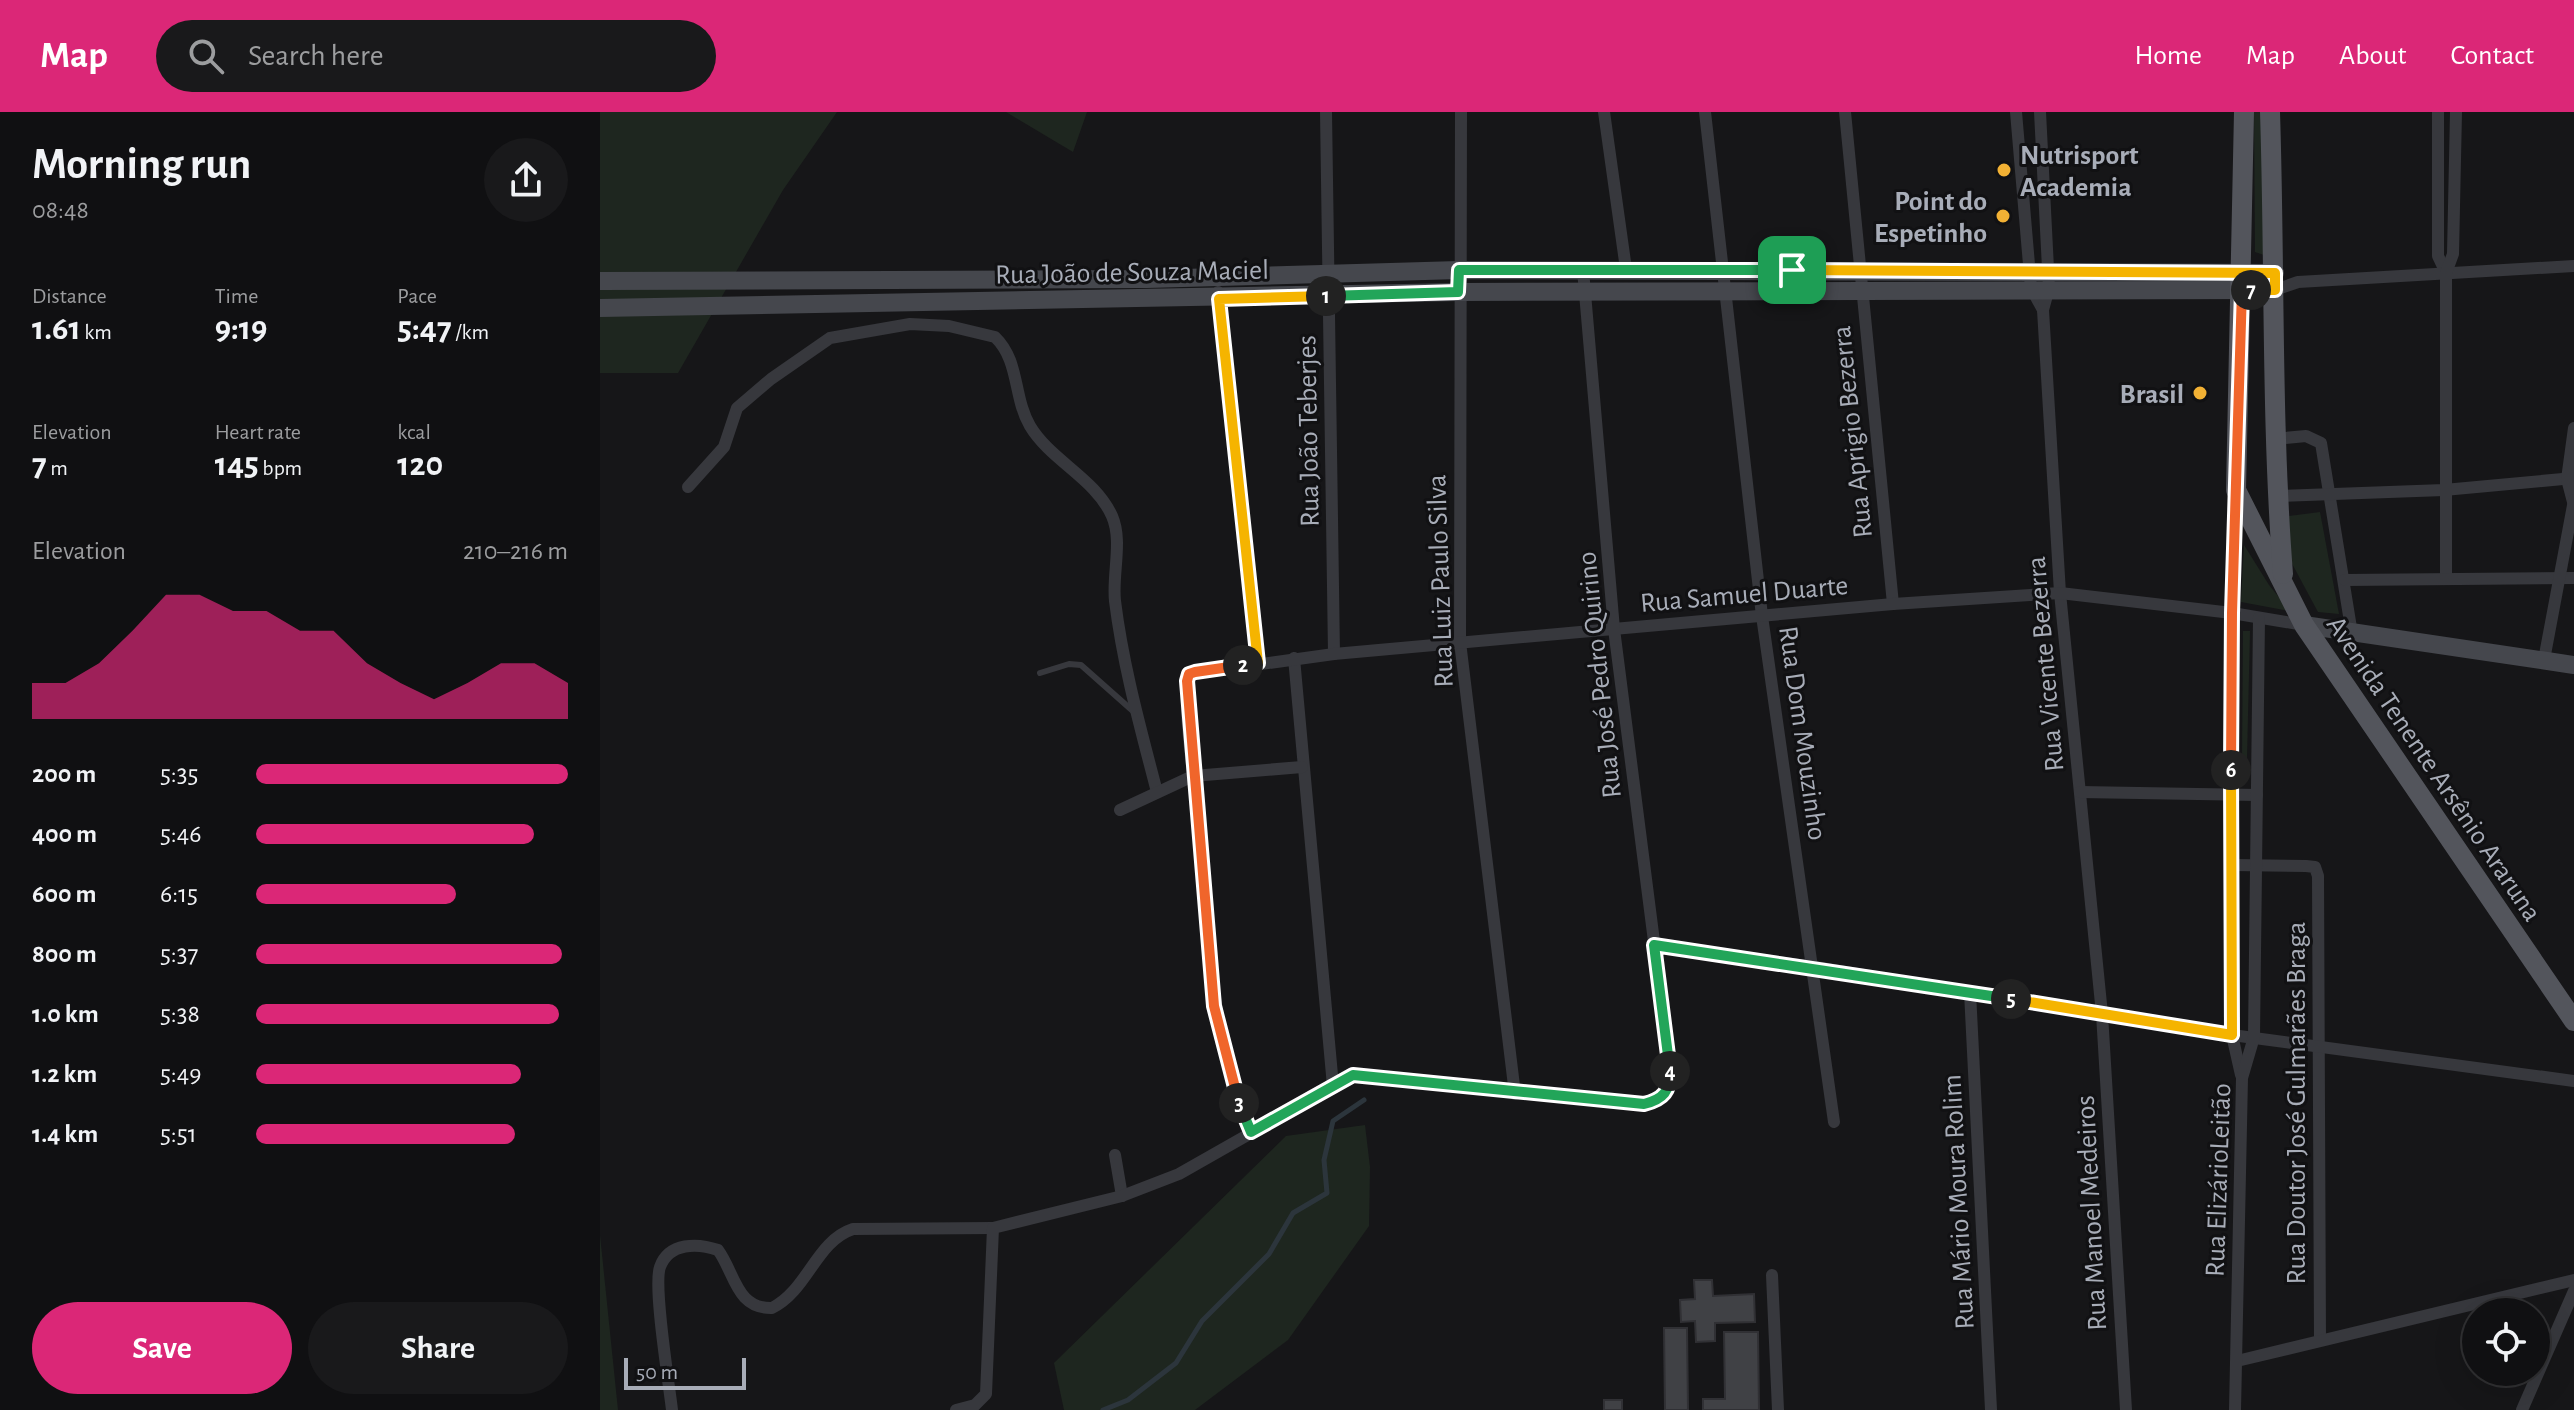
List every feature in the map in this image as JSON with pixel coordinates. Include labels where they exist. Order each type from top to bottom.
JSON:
[{"type":"main road","points":[[2236,490],[2244,112]]},
{"type":"main road","points":[[2270,112],[2275,281],[2274,439],[2283,582]]},
{"type":"main road","name":"Avenida Tenente Arsênio Araruna","points":[[2236,490],[2304,625],[2574,1021]]},
{"type":"street","name":"Rua João Teberjes","points":[[1326,112],[1334,654]]},
{"type":"street","name":"Rua Luiz Paulo Silva","points":[[1461,112],[1458,292],[1460,642],[1515,1094]]},
{"type":"street","points":[[1604,112],[1626,269]]},
{"type":"street","name":"Rua Dom Mouzinho","points":[[1705,112],[1762,616],[1815,967],[1834,1122]]},
{"type":"street","name":"Rua Aprigio Bezerra","points":[[1845,112],[1893,604]]},
{"type":"street","name":"Rua Vicente Bezerra","points":[[2016,112],[2043,310],[2060,593],[2102,1014]]},
{"type":"street","name":"Rua Vicente Bezerra","points":[[2040,112],[2040,279]]},
{"type":"street","points":[[2438,112],[2438,256],[2446,273]]},
{"type":"street","points":[[2446,578],[2446,273],[2453,254],[2456,112]]},
{"type":"street","points":[[2040,279],[2298,282],[2574,266]]},
{"type":"street","name":"Rua João de Souza Maciel","points":[[600,281],[1217,277],[1626,269],[1860,269],[2040,279]]},
{"type":"street","name":"Rua José Pedro Quirino","points":[[1515,1094],[1644,1104],[1660,1100],[1669,1089],[1671,1074],[1614,629],[1583,270]]},
{"type":"street","points":[[1217,277],[1258,663]]},
{"type":"street","name":"Rua João de Souza Maciel","points":[[600,308],[1219,299],[1458,292],[1862,290],[2040,279]]},
{"type":"street","points":[[688,487],[724,447],[737,408],[771,379],[830,338],[910,324],[949,326],[995,337],[1009,354],[1021,408],[1030,425],[1047,449],[1086,481],[1112,515],[1116,542],[1115,600],[1137,714],[1157,792]]},
{"type":"street","points":[[2544,660],[2573,501],[2570,478],[2574,428]]},
{"type":"street","points":[[2274,439],[2306,436],[2321,443],[2352,634]]},
{"type":"street","points":[[2277,496],[2444,490],[2570,478]]},
{"type":"street","points":[[2236,490],[2232,613],[2232,1035],[2242,1078]]},
{"type":"street","points":[[2345,580],[2574,578]]},
{"type":"street","name":"Rua Samuel Duarte","points":[[1193,776],[1189,674],[1294,658],[1893,604],[2060,593],[2232,613],[2304,625]]},
{"type":"street","name":"Rua ElizárioLeitão","points":[[2235,1410],[2242,1078],[2254,1037],[2259,618]]},
{"type":"street","points":[[2304,625],[2574,665]]},
{"type":"street","points":[[1294,658],[1333,1086]]},
{"type":"street","points":[[1120,810],[1193,776],[1302,767]]},
{"type":"street","points":[[1193,776],[1214,1006],[1236,1094],[1251,1132]]},
{"type":"street","points":[[2080,792],[2257,795]]},
{"type":"street","points":[[2232,865],[2257,865]]},
{"type":"street","name":"Rua Doutor José Gulmarães Braga","points":[[2257,865],[2315,867],[2318,876],[2320,1340]]},
{"type":"street","points":[[1654,945],[1815,967],[2232,1035],[2574,1081]]},
{"type":"street","name":"Rua Mário Moura Rolim","points":[[1970,992],[1991,1410]]},
{"type":"street","name":"Rua Manoel Medeiros","points":[[2102,1014],[2126,1410]]},
{"type":"street","points":[[672,1410],[658,1294],[660,1268],[669,1254],[684,1246],[702,1244],[718,1250],[745,1299],[753,1306],[772,1308],[795,1292],[837,1234],[853,1229],[993,1228],[1122,1196],[1179,1174],[1353,1075],[1515,1094]]},
{"type":"street","points":[[1115,1155],[1122,1196]]},
{"type":"street","points":[[956,1410],[975,1405],[986,1394],[993,1228]]},
{"type":"street","points":[[1772,1275],[1778,1410]]},
{"type":"street","points":[[2237,1361],[2574,1280]]},
{"type":"street","points":[[2522,1410],[2574,1291]]},
{"type":"lane","points":[[1040,673],[1069,664],[1081,665],[1137,714]]},
{"type":"shaded area","points":[[600,112],[837,112],[783,190],[678,373],[600,373]]},
{"type":"shaded area","points":[[1006,112],[1087,112],[1073,152]]},
{"type":"shaded area","points":[[2254,112],[2263,112],[2264,255],[2255,252]]},
{"type":"shaded area","points":[[2320,512],[2339,614],[2318,612],[2289,558],[2289,516]]},
{"type":"shaded area","points":[[2244,545],[2269,585],[2290,611],[2241,602]]},
{"type":"shaded area","points":[[2243,631],[2250,631],[2247,758],[2242,758]]},
{"type":"shaded area","points":[[1365,1125],[1370,1167],[1369,1226],[1288,1340],[1195,1410],[1064,1410],[1054,1363],[1286,1136]]},
{"type":"shaded area","points":[[600,1235],[618,1410],[600,1410]]},
{"type":"building","points":[[1694,1280],[1712,1280],[1713,1296],[1754,1294],[1755,1322],[1715,1323],[1715,1341],[1696,1342],[1695,1321],[1681,1322],[1680,1300],[1695,1299]]},
{"type":"building","points":[[1664,1328],[1687,1328],[1688,1410],[1665,1410]]},
{"type":"building","points":[[1724,1332],[1758,1332],[1759,1410],[1703,1410],[1703,1399],[1725,1399]]},
{"type":"building","points":[[1604,1400],[1622,1400],[1622,1410],[1604,1410]]},
{"type":"waterway","points":[[1103,1410],[1128,1400],[1176,1363],[1202,1321],[1269,1254],[1293,1213],[1327,1193],[1324,1160],[1333,1121],[1364,1100]]},
{"type":"place","name":"Nutrisport Academia","points":[[2004,170]]},
{"type":"place","name":"Point do Espetinho","points":[[2003,216]]},
{"type":"place","name":"Brasil","points":[[2200,393]]},
{"type":"route","points":[[2049,269],[2275,273],[2275,290],[2242,290],[2232,613],[2232,1035],[1815,967],[1654,945],[1671,1074],[1669,1089],[1660,1100],[1644,1104],[1622,1103],[1353,1075],[1251,1132],[1236,1094],[1214,1006],[1187,681],[1189,674],[1195,672],[1258,663],[1219,299],[1458,292],[1459,270],[1792,270],[2049,269]]}]
